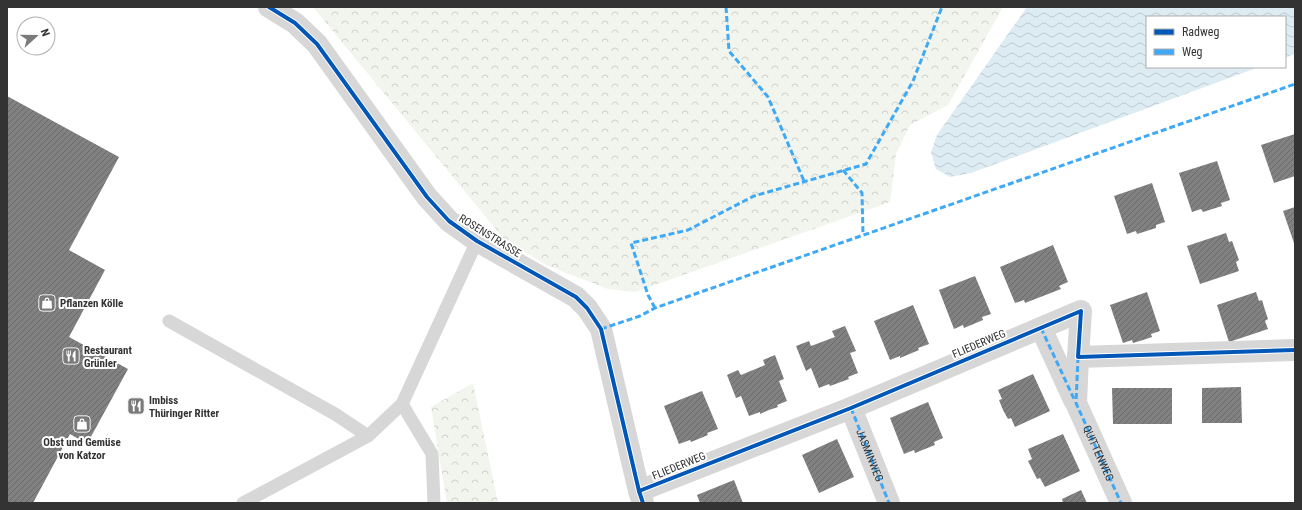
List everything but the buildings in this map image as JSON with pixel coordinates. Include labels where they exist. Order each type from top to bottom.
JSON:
[{"type":"street","name":"ROSENSTRASSE","points":[[269,7],[295,23],[317,44],[427,197],[449,221],[477,241],[576,297],[587,308],[601,329],[641,497]]},
{"type":"street","name":"FLIEDERWEG","points":[[641,497],[1081,311],[1078,357]]},
{"type":"street","name":"QUITTENWEG","points":[[1041,328],[1076,402],[1120,503]]},
{"type":"street","points":[[1078,357],[1295,350]]},
{"type":"street","name":"QUITTENWEG","points":[[1076,402],[1078,357]]},
{"type":"street","name":"JASMINWEG","points":[[851,408],[889,503]]},
{"type":"lane","points":[[243,503],[368,436],[402,404],[477,241]]},
{"type":"lane","points":[[169,321],[335,414],[368,436]]},
{"type":"lane","points":[[402,404],[432,454],[434,503]]},
{"type":"green space","points":[[313,7],[1003,7],[948,105],[910,125],[896,154],[890,202],[635,292],[608,289],[546,265],[504,239]]},
{"type":"green space","points":[[473,383],[498,503],[447,503],[431,407]]},
{"type":"water","points":[[1027,7],[1295,7],[1295,54],[1286,58],[1286,16],[1146,16],[1146,68],[1256,68],[971,173],[950,177],[936,169],[931,152],[937,135]]},
{"type":"marked path","points":[[726,7],[729,51],[768,97],[804,181]]},
{"type":"marked path","points":[[655,308],[648,295],[631,243],[688,230],[754,196],[866,164],[913,81],[942,7]]},
{"type":"marked path","points":[[601,329],[640,316],[655,308],[1295,84]]},
{"type":"marked path","points":[[843,170],[862,193],[863,235]]},
{"type":"marked path","points":[[1041,328],[1075,401]]},
{"type":"marked path","points":[[1078,357],[1076,403],[1121,503]]},
{"type":"marked path","points":[[851,408],[889,503]]},
{"type":"cycle path","points":[[269,7],[295,23],[317,44],[427,197],[449,221],[477,241],[576,297],[587,308],[601,329],[643,503]]},
{"type":"cycle path","points":[[639,491],[851,408],[1081,311],[1078,357],[1295,350]]},
{"type":"place","name":"Pflanzen Kölle","points":[[47,303]]},
{"type":"place","name":"Restaurant Grünler","points":[[71,356]]},
{"type":"place","name":"Imbiss Thüringer Ritter","points":[[136,406]]},
{"type":"place","name":"Obst und Gemüse von Katzor","points":[[82,424]]}]
